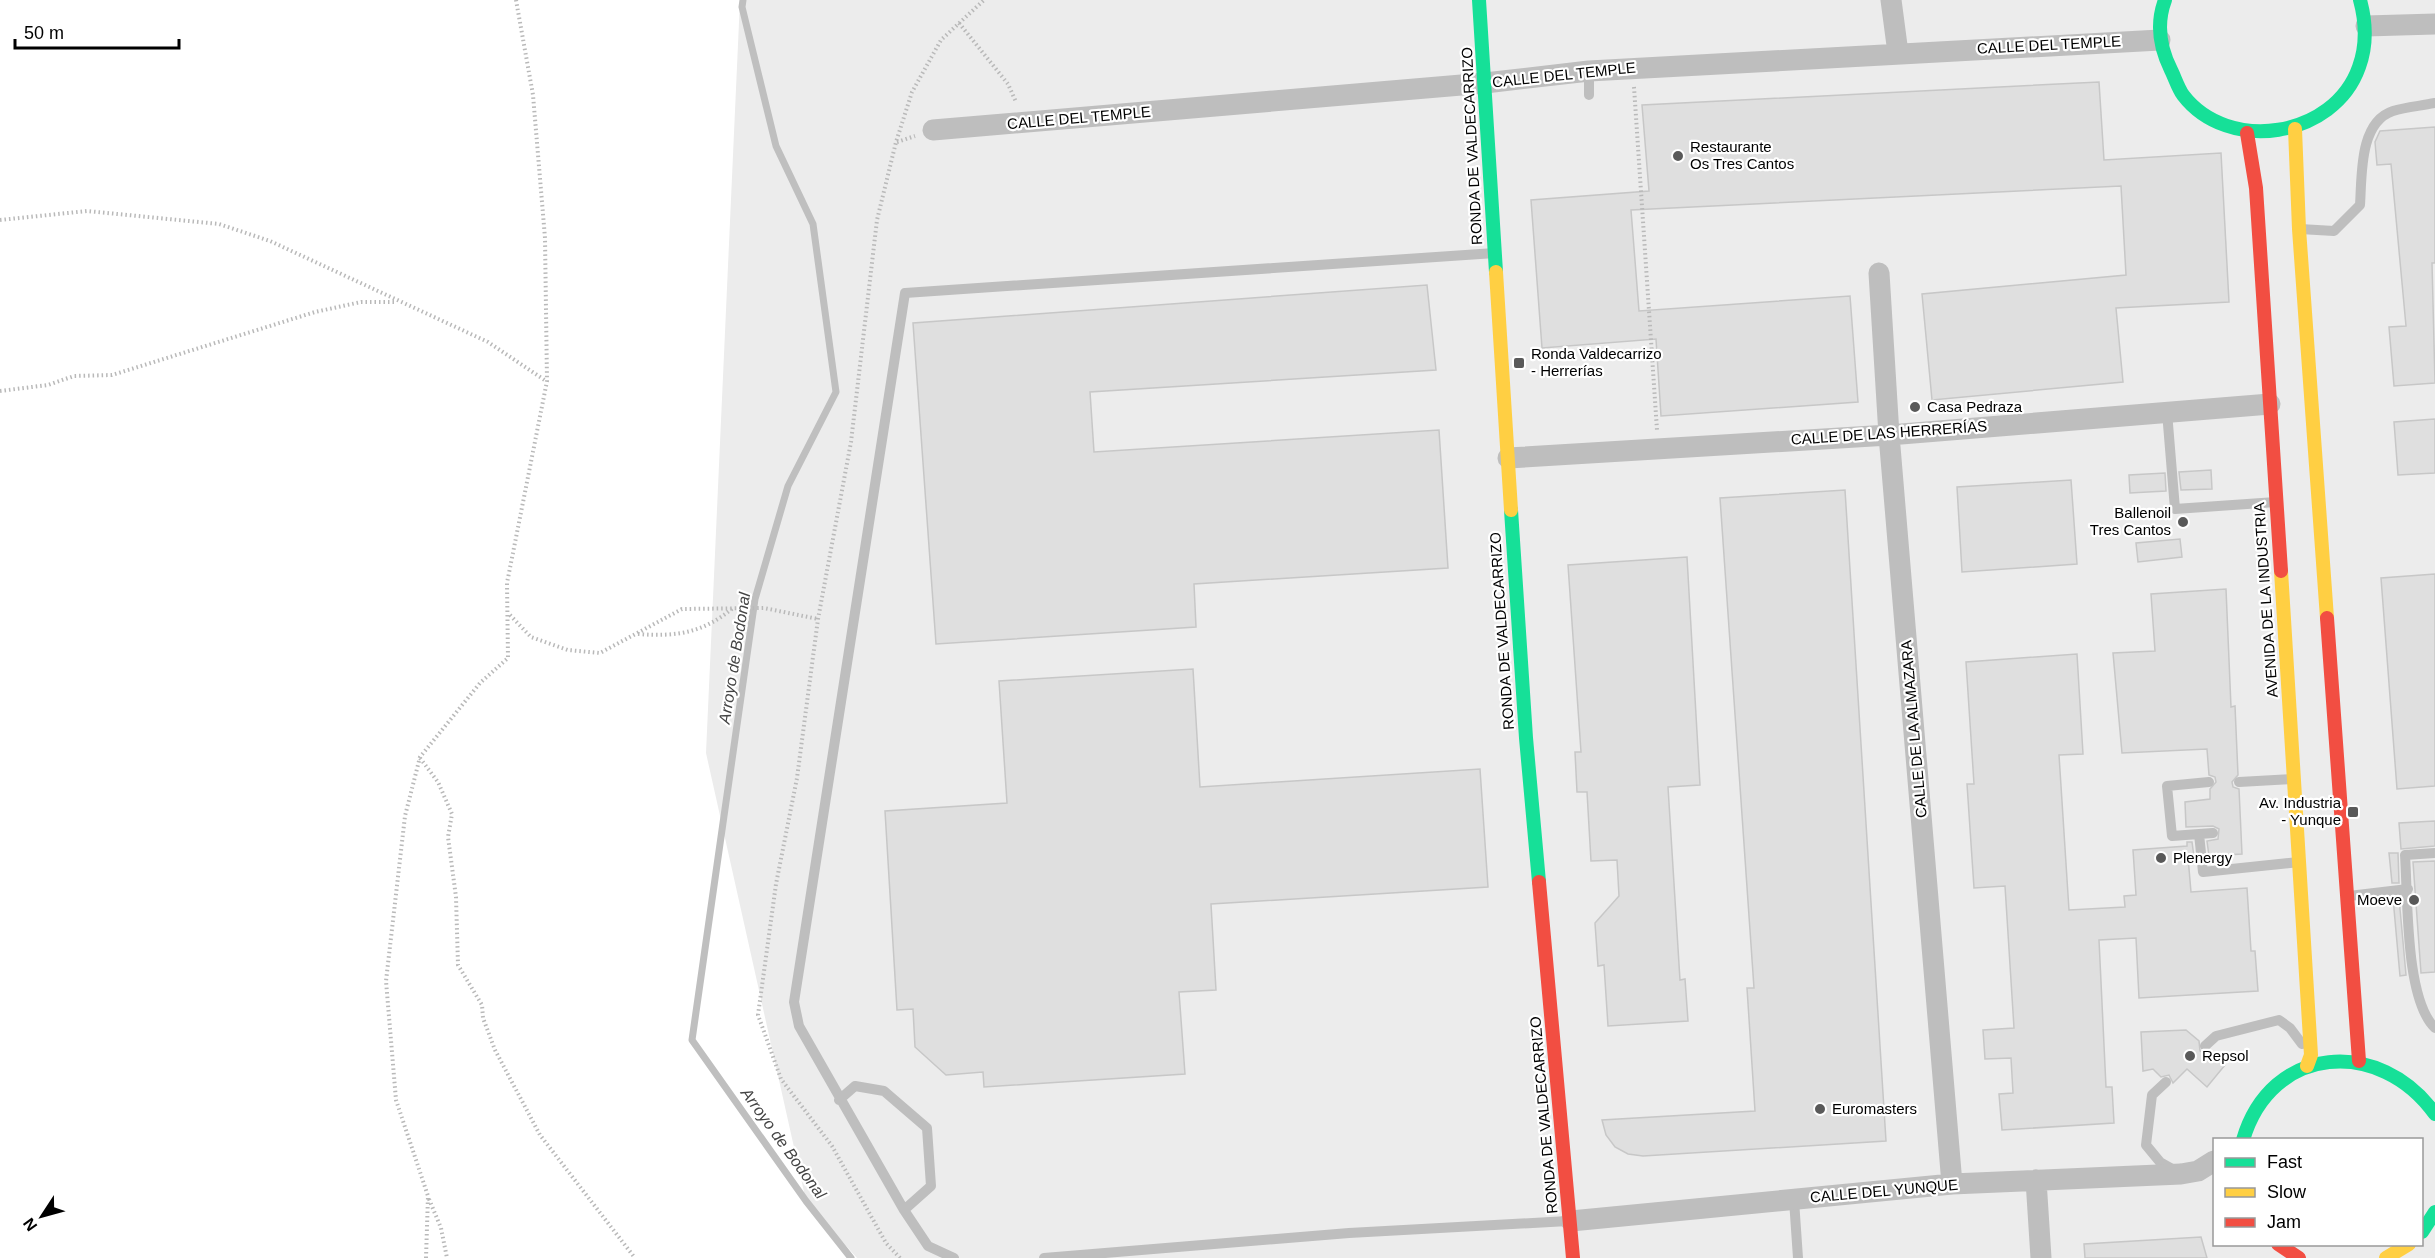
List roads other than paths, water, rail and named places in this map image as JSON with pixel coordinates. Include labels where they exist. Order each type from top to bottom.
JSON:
[{"type":"street","name":"RONDA DE VALDECARRIZO","points":[[1479,0],[1526,738],[1573,1258]]},
{"type":"street","points":[[1891,0],[1898,53]]},
{"type":"street","points":[[2164,0],[2160,39],[2169,73],[2187,101],[2215,122],[2247,133],[2271,134],[2295,129],[2325,113],[2348,89],[2362,59],[2366,26],[2360,0]]},
{"type":"street","points":[[2366,26],[2435,24]]},
{"type":"street","name":"CALLE DEL TEMPLE","points":[[933,130],[1485,83],[1589,71],[2160,39]]},
{"type":"street","points":[[2295,129],[2299,229],[2359,1061]]},
{"type":"street","name":"AVENIDA DE LA INDUSTRIA","points":[[2247,133],[2256,188],[2301,862],[2309,1061]]},
{"type":"street","name":"CALLE DE LA ALMAZARA","points":[[1879,273],[1889,435],[1952,1184]]},
{"type":"street","name":"CALLE DE LAS HERRERÍAS","points":[[1508,459],[1659,447],[1889,435],[2270,404]]},
{"type":"street","points":[[2244,1138],[2253,1111],[2277,1084],[2309,1061],[2359,1061],[2390,1071],[2416,1089],[2435,1114]]},
{"type":"street","name":"CALLE DEL YUNQUE","points":[[1571,1221],[1952,1184],[2202,1171]]},
{"type":"street","points":[[2036,1180],[2041,1258]]},
{"type":"street","points":[[2423,1229],[2435,1212]]},
{"type":"street","points":[[2280,1246],[2299,1258]]},
{"type":"street","points":[[2386,1258],[2407,1246]]},
{"type":"lane","points":[[1589,71],[1589,95]]},
{"type":"lane","points":[[2299,229],[2334,231],[2360,205],[2364,158],[2370,130],[2390,112],[2435,103]]},
{"type":"lane","points":[[954,1258],[928,1246],[904,1210],[839,1100],[799,1026],[794,1002],[904,293],[1495,253]]},
{"type":"lane","points":[[2167,412],[2175,510],[2276,501]]},
{"type":"lane","points":[[2239,782],[2295,779]]},
{"type":"lane","points":[[2209,782],[2167,786],[2172,836],[2213,833]]},
{"type":"lane","points":[[2199,834],[2202,872],[2301,862]]},
{"type":"lane","points":[[2435,853],[2405,855],[2415,989],[2428,1021],[2435,1028]]},
{"type":"lane","points":[[2346,896],[2408,889]]},
{"type":"lane","points":[[2205,1046],[2216,1036],[2279,1020],[2290,1028],[2309,1061]]},
{"type":"lane","points":[[2166,1082],[2152,1095],[2146,1145],[2160,1162],[2202,1171]]},
{"type":"lane","points":[[839,1100],[855,1086],[884,1091],[927,1128],[931,1186],[904,1210]]},
{"type":"lane","points":[[1794,1200],[1798,1258]]},
{"type":"lane","points":[[1044,1258],[1349,1233],[1571,1221]]},
{"type":"waterway","name":"Arroyo de Bodonal","points":[[743,0],[742,7],[776,146],[813,224],[836,392],[788,486],[755,599],[692,1040],[806,1201],[851,1258]]},
{"type":"place","name":"Restaurante Os Tres Cantos","points":[[1678,156]]},
{"type":"place","name":"Ronda Valdecarrizo - Herrerías","points":[[1519,363]]},
{"type":"place","name":"Casa Pedraza","points":[[1915,407]]},
{"type":"place","name":"Ballenoil Tres Cantos","points":[[2183,522]]},
{"type":"place","name":"Av. Industria - Yunque","points":[[2353,812]]},
{"type":"place","name":"Plenergy","points":[[2161,858]]},
{"type":"place","name":"Moeve","points":[[2414,900]]},
{"type":"place","name":"Repsol","points":[[2190,1056]]},
{"type":"place","name":"Euromasters","points":[[1820,1109]]}]
